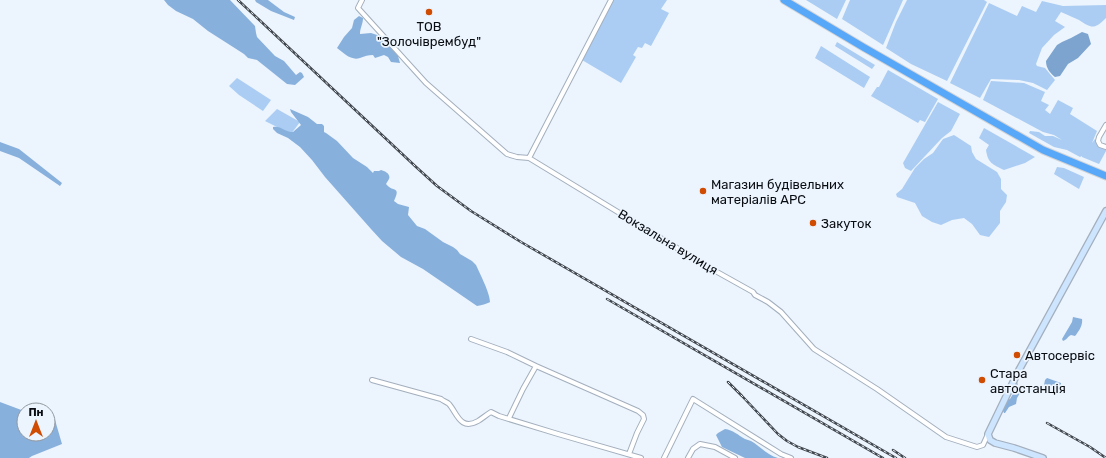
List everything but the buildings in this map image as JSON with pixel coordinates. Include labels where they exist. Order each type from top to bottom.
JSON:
[{"type":"highway","points":[[784,0],[1043,150],[1106,176]]},
{"type":"street","name":"Вокзальна вулиця","points":[[362,0],[358,8],[426,83],[507,154],[529,158],[710,268],[753,292],[781,312],[814,349],[877,389],[946,437],[977,447],[983,445],[988,434]]},
{"type":"street","points":[[529,158],[610,0]]},
{"type":"street","points":[[1106,125],[1098,141],[1100,145],[1106,147]]},
{"type":"street","points":[[1043,458],[1014,448],[995,444],[990,440],[988,434],[1041,329],[1106,211]]},
{"type":"street","points":[[471,339],[507,352],[638,411],[643,415],[644,419],[629,454]]},
{"type":"street","points":[[509,418],[536,366]]},
{"type":"street","points":[[372,380],[441,399],[448,404],[456,417],[464,423],[478,421],[491,412],[499,416],[641,458]]},
{"type":"street","points":[[664,458],[693,399],[781,454],[791,458]]},
{"type":"street","points":[[688,458],[693,448],[700,444],[715,447],[735,458]]},
{"type":"shaded area","points":[[164,0],[230,0],[255,26],[257,37],[275,56],[284,61],[296,75],[300,72],[304,77],[295,85],[287,84],[257,60],[248,58],[193,19],[176,11]]},
{"type":"shaded area","points":[[255,0],[268,0],[284,12],[295,17],[294,20],[271,11]]},
{"type":"shaded area","points":[[614,0],[667,0],[661,9],[669,13],[651,46],[645,43],[642,48],[638,47],[633,55],[636,57],[621,83],[582,60]]},
{"type":"shaded area","points":[[806,0],[846,0],[837,19]]},
{"type":"shaded area","points":[[850,0],[903,0],[883,45],[842,19]]},
{"type":"shaded area","points":[[907,0],[984,0],[987,2],[947,81],[911,64],[886,48],[896,22]]},
{"type":"shaded area","points":[[1042,1],[1063,6],[1106,5],[1106,18],[1096,26],[1087,25],[1061,12],[1055,21],[1065,27],[1054,35],[1042,48],[1036,64],[1037,66],[1045,68],[1055,80],[1047,90],[1033,83],[1019,80],[991,79],[980,98],[950,83],[989,3],[1017,16],[1022,6],[1036,12]]},
{"type":"shaded area","points":[[359,16],[363,18],[360,34],[371,33],[377,35],[392,48],[398,56],[400,63],[391,62],[388,57],[384,55],[375,58],[373,55],[366,56],[357,59],[348,56],[337,48],[352,28],[354,20]]},
{"type":"shaded area","points":[[1082,32],[1088,34],[1091,44],[1078,58],[1068,64],[1060,76],[1055,77],[1051,74],[1046,61],[1057,45]]},
{"type":"shaded area","points":[[837,42],[875,65],[872,69],[835,46]]},
{"type":"shaded area","points":[[821,46],[870,77],[864,88],[815,58]]},
{"type":"shaded area","points":[[888,70],[938,99],[925,122],[920,120],[918,123],[871,96],[877,87],[879,87]]},
{"type":"shaded area","points":[[237,78],[271,100],[263,111],[239,95],[229,86]]},
{"type":"shaded area","points":[[991,81],[1024,83],[1045,92],[1041,101],[1049,105],[1045,110],[1050,114],[1058,100],[1073,108],[1070,114],[1097,131],[1092,143],[1095,139],[1099,144],[1106,148],[1106,151],[1099,164],[1082,156],[1080,157],[1067,150],[1054,147],[1029,133],[1030,131],[1039,132],[1045,136],[1053,136],[1062,140],[1054,135],[1043,132],[983,100]]},
{"type":"shaded area","points":[[938,102],[960,114],[951,131],[942,138],[911,171],[905,168],[903,163]]},
{"type":"shaded area","points":[[277,109],[300,122],[291,134],[265,121]]},
{"type":"shaded area","points":[[290,109],[308,117],[317,124],[322,124],[324,126],[324,132],[337,141],[353,158],[373,173],[374,171],[381,170],[387,173],[389,179],[386,184],[397,193],[394,201],[398,204],[409,207],[408,215],[417,226],[425,229],[443,242],[453,247],[476,265],[487,289],[490,302],[477,306],[423,269],[401,257],[382,241],[300,147],[273,129],[273,127],[278,127],[293,132],[301,125]]},
{"type":"shaded area","points":[[984,128],[1035,157],[1025,163],[1004,170],[996,166],[991,163],[988,158],[986,150],[989,145],[979,138]]},
{"type":"shaded area","points":[[954,135],[971,146],[972,152],[976,159],[997,172],[1001,179],[1001,189],[1007,195],[1006,202],[1000,211],[1000,223],[989,237],[980,235],[972,224],[964,218],[952,220],[941,225],[932,222],[922,216],[915,203],[897,197],[896,194],[902,189],[915,168],[933,153],[943,139]]},
{"type":"shaded area","points":[[0,142],[19,149],[62,183],[60,186],[19,158],[0,151]]},
{"type":"shaded area","points":[[1057,167],[1064,168],[1084,177],[1079,189],[1054,174]]},
{"type":"shaded area","points":[[1073,317],[1082,319],[1080,328],[1075,336],[1071,335],[1063,341],[1062,339],[1072,322]]},
{"type":"shaded area","points":[[1047,378],[1061,383],[1063,390],[1061,394],[1052,392],[1044,385]]},
{"type":"shaded area","points":[[1017,381],[1017,388],[1023,388],[1017,398],[1016,404],[1009,407],[1004,413],[1002,409],[1006,400],[1010,399],[1013,394],[1011,392],[1014,383]]},
{"type":"shaded area","points":[[0,402],[16,408],[16,442],[56,442],[56,423],[62,444],[29,458],[0,458]]},
{"type":"shaded area","points":[[725,429],[751,441],[770,455],[778,458],[745,458],[722,447],[716,435]]},
{"type":"railway","points":[[238,0],[437,186],[471,211],[521,242],[896,458]]},
{"type":"railway","points":[[607,299],[883,458]]},
{"type":"railway","points":[[728,382],[778,434],[787,441],[798,447],[827,458]]},
{"type":"railway","points":[[1047,423],[1090,447],[1106,458]]},
{"type":"railway","points":[[893,450],[905,458]]},
{"type":"place","name":"ТОВ \"Золочіврембуд\"","points":[[429,12]]},
{"type":"place","name":"Магазин будівельних матеріалів APC","points":[[703,191]]},
{"type":"place","name":"Закуток","points":[[813,223]]},
{"type":"place","name":"Автосервіс","points":[[1017,355]]},
{"type":"place","name":"Стара автостанція","points":[[982,380]]}]
